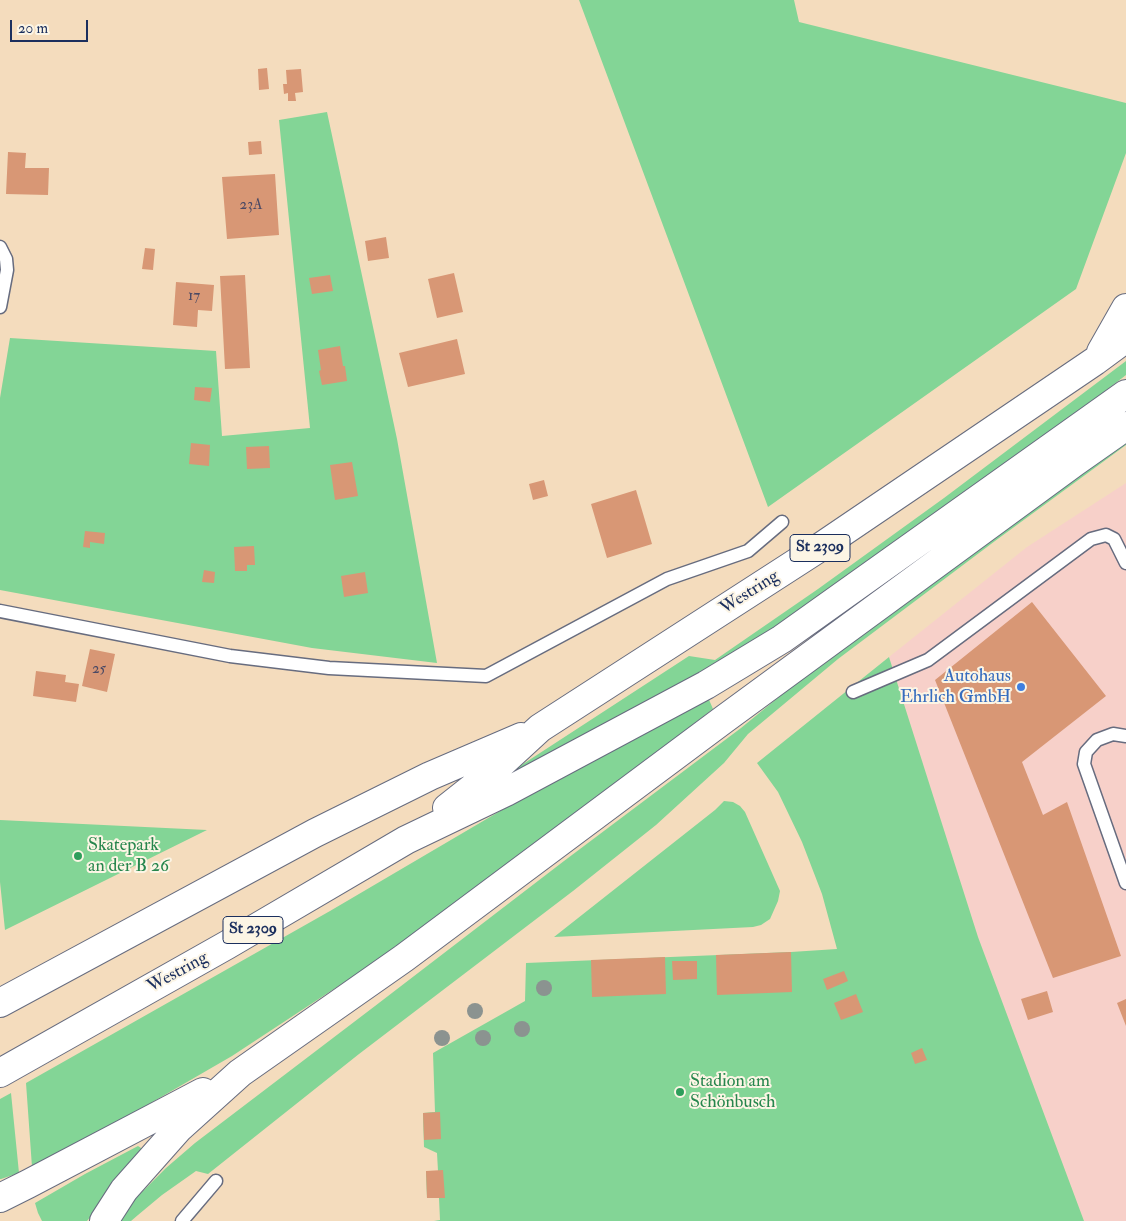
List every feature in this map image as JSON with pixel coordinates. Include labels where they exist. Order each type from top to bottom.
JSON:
[{"type":"highway","points":[[1095,361],[1126,308]]},
{"type":"highway","name":"Westring","points":[[406,840],[490,774],[540,728],[819,548],[1126,338]]},
{"type":"highway","name":"Westring","points":[[0,1073],[227,945],[406,840],[514,788],[706,685],[782,639],[1126,394]]},
{"type":"highway","points":[[1075,462],[1126,400]]},
{"type":"highway","points":[[104,1221],[124,1190],[178,1128],[240,1073],[404,958],[723,720],[1126,426]]},
{"type":"highway","points":[[6,995],[315,833],[430,776],[540,728]]},
{"type":"highway","points":[[0,1198],[240,1073]]},
{"type":"lane","points":[[0,247],[6,259],[7,270],[0,307]]},
{"type":"lane","points":[[0,611],[230,656],[329,668],[486,676],[667,579],[748,551],[782,522]]},
{"type":"lane","points":[[853,692],[928,660],[1091,539],[1106,535],[1114,539],[1126,564]]},
{"type":"lane","points":[[1126,736],[1113,734],[1097,740],[1086,752],[1084,764],[1126,883]]},
{"type":"lane","points":[[182,1221],[216,1181]]},
{"type":"shaded area","points":[[1126,483],[1126,1221],[1084,1221],[978,937],[889,657],[1027,547]]},
{"type":"green space","points":[[579,0],[794,0],[799,22],[1126,103],[1126,153],[1076,289],[768,507]]},
{"type":"green space","points":[[327,112],[397,439],[437,663],[312,648],[0,590],[0,398],[10,338],[216,351],[222,436],[310,428],[279,120]]},
{"type":"green space","points":[[1126,361],[1126,375],[1064,423],[727,661],[500,779],[689,656],[715,660],[818,589],[944,498]]},
{"type":"green space","points":[[1126,436],[1126,445],[838,659],[748,734],[724,763],[656,825],[573,891],[359,1054],[208,1174],[196,1171],[162,1195],[131,1221],[117,1221],[136,1198],[166,1168],[195,1143],[741,728],[785,692]]},
{"type":"green space","name":"Stadion am Schönbusch","points":[[889,657],[978,937],[1084,1221],[434,1221],[440,1220],[439,1198],[427,1198],[426,1171],[438,1171],[437,1153],[424,1147],[423,1113],[435,1112],[433,1053],[525,1001],[526,963],[837,949],[822,894],[802,842],[778,792],[757,763]]},
{"type":"green space","points":[[707,695],[713,709],[588,805],[378,960],[232,1056],[73,1148],[32,1167],[26,1083],[330,911],[541,787]]},
{"type":"green space","points":[[724,801],[733,802],[745,812],[780,891],[770,919],[761,925],[753,927],[554,937],[715,810]]},
{"type":"green space","name":"Skatepark an der B 26","points":[[0,820],[207,830],[5,930],[0,882]]},
{"type":"green space","points":[[11,1093],[19,1173],[0,1179],[0,1099]]},
{"type":"green space","points":[[138,1146],[144,1150],[123,1179],[87,1221],[42,1221],[35,1203]]},
{"type":"building","points":[[267,68],[269,89],[259,90],[258,69]]},
{"type":"building","points":[[301,69],[303,92],[295,93],[296,101],[288,101],[288,93],[284,94],[283,84],[287,84],[286,70]]},
{"type":"building","points":[[261,141],[262,154],[249,155],[248,142]]},
{"type":"building","points":[[8,152],[26,153],[25,168],[49,168],[48,195],[6,194]]},
{"type":"building","points":[[275,174],[279,235],[227,239],[222,177]]},
{"type":"building","points":[[386,237],[389,258],[368,261],[365,241]]},
{"type":"building","points":[[145,248],[155,249],[153,270],[142,269]]},
{"type":"building","points":[[454,273],[463,312],[437,318],[428,279]]},
{"type":"building","points":[[245,275],[250,368],[225,369],[220,276]]},
{"type":"building","points":[[330,275],[333,291],[312,294],[309,278]]},
{"type":"building","points":[[176,282],[214,285],[212,311],[198,310],[197,327],[173,325]]},
{"type":"building","points":[[457,339],[465,374],[408,387],[399,353]]},
{"type":"building","points":[[340,346],[347,381],[322,385],[318,350]]},
{"type":"building","points":[[195,387],[212,388],[210,402],[194,400]]},
{"type":"building","points":[[191,443],[210,445],[209,466],[189,464]]},
{"type":"building","points":[[269,446],[270,468],[247,469],[246,447]]},
{"type":"building","points":[[352,462],[358,496],[335,500],[330,465]]},
{"type":"building","points":[[544,480],[548,496],[533,500],[529,484]]},
{"type":"building","points":[[636,490],[652,544],[607,558],[591,504]]},
{"type":"building","points":[[85,531],[105,533],[104,544],[90,542],[90,548],[83,547]]},
{"type":"building","points":[[254,546],[255,565],[247,565],[247,571],[235,571],[234,547]]},
{"type":"building","points":[[204,570],[215,572],[214,583],[202,582]]},
{"type":"building","points":[[365,572],[368,593],[344,597],[341,576]]},
{"type":"building","points":[[1032,602],[1106,696],[1022,762],[1043,815],[1067,802],[1121,956],[1053,978],[935,680]]},
{"type":"building","points":[[90,649],[115,654],[107,692],[82,686]]},
{"type":"building","points":[[36,671],[66,675],[65,682],[79,684],[76,702],[33,696]]},
{"type":"building","points":[[791,952],[792,992],[717,995],[716,955]]},
{"type":"building","points":[[665,957],[666,994],[592,997],[591,960]]},
{"type":"building","points":[[672,961],[697,961],[697,979],[673,980]]},
{"type":"building","points":[[844,971],[848,981],[827,990],[823,979]]},
{"type":"building","points":[[1047,991],[1053,1012],[1028,1020],[1021,999]]},
{"type":"building","points":[[856,994],[863,1012],[841,1020],[834,1003]]},
{"type":"building","points":[[1126,999],[1126,1026],[1117,1003]]},
{"type":"building","points":[[922,1048],[927,1060],[915,1064],[911,1053]]},
{"type":"building","points":[[440,1112],[441,1139],[424,1140],[423,1113]]},
{"type":"building","points":[[443,1170],[445,1198],[427,1198],[426,1171]]},
{"type":"place","name":"Autohaus Ehrlich GmbH","points":[[1021,687]]},
{"type":"place","name":"Skatepark an der B 26","points":[[78,856]]},
{"type":"place","name":"Stadion am Schönbusch","points":[[680,1092]]}]
